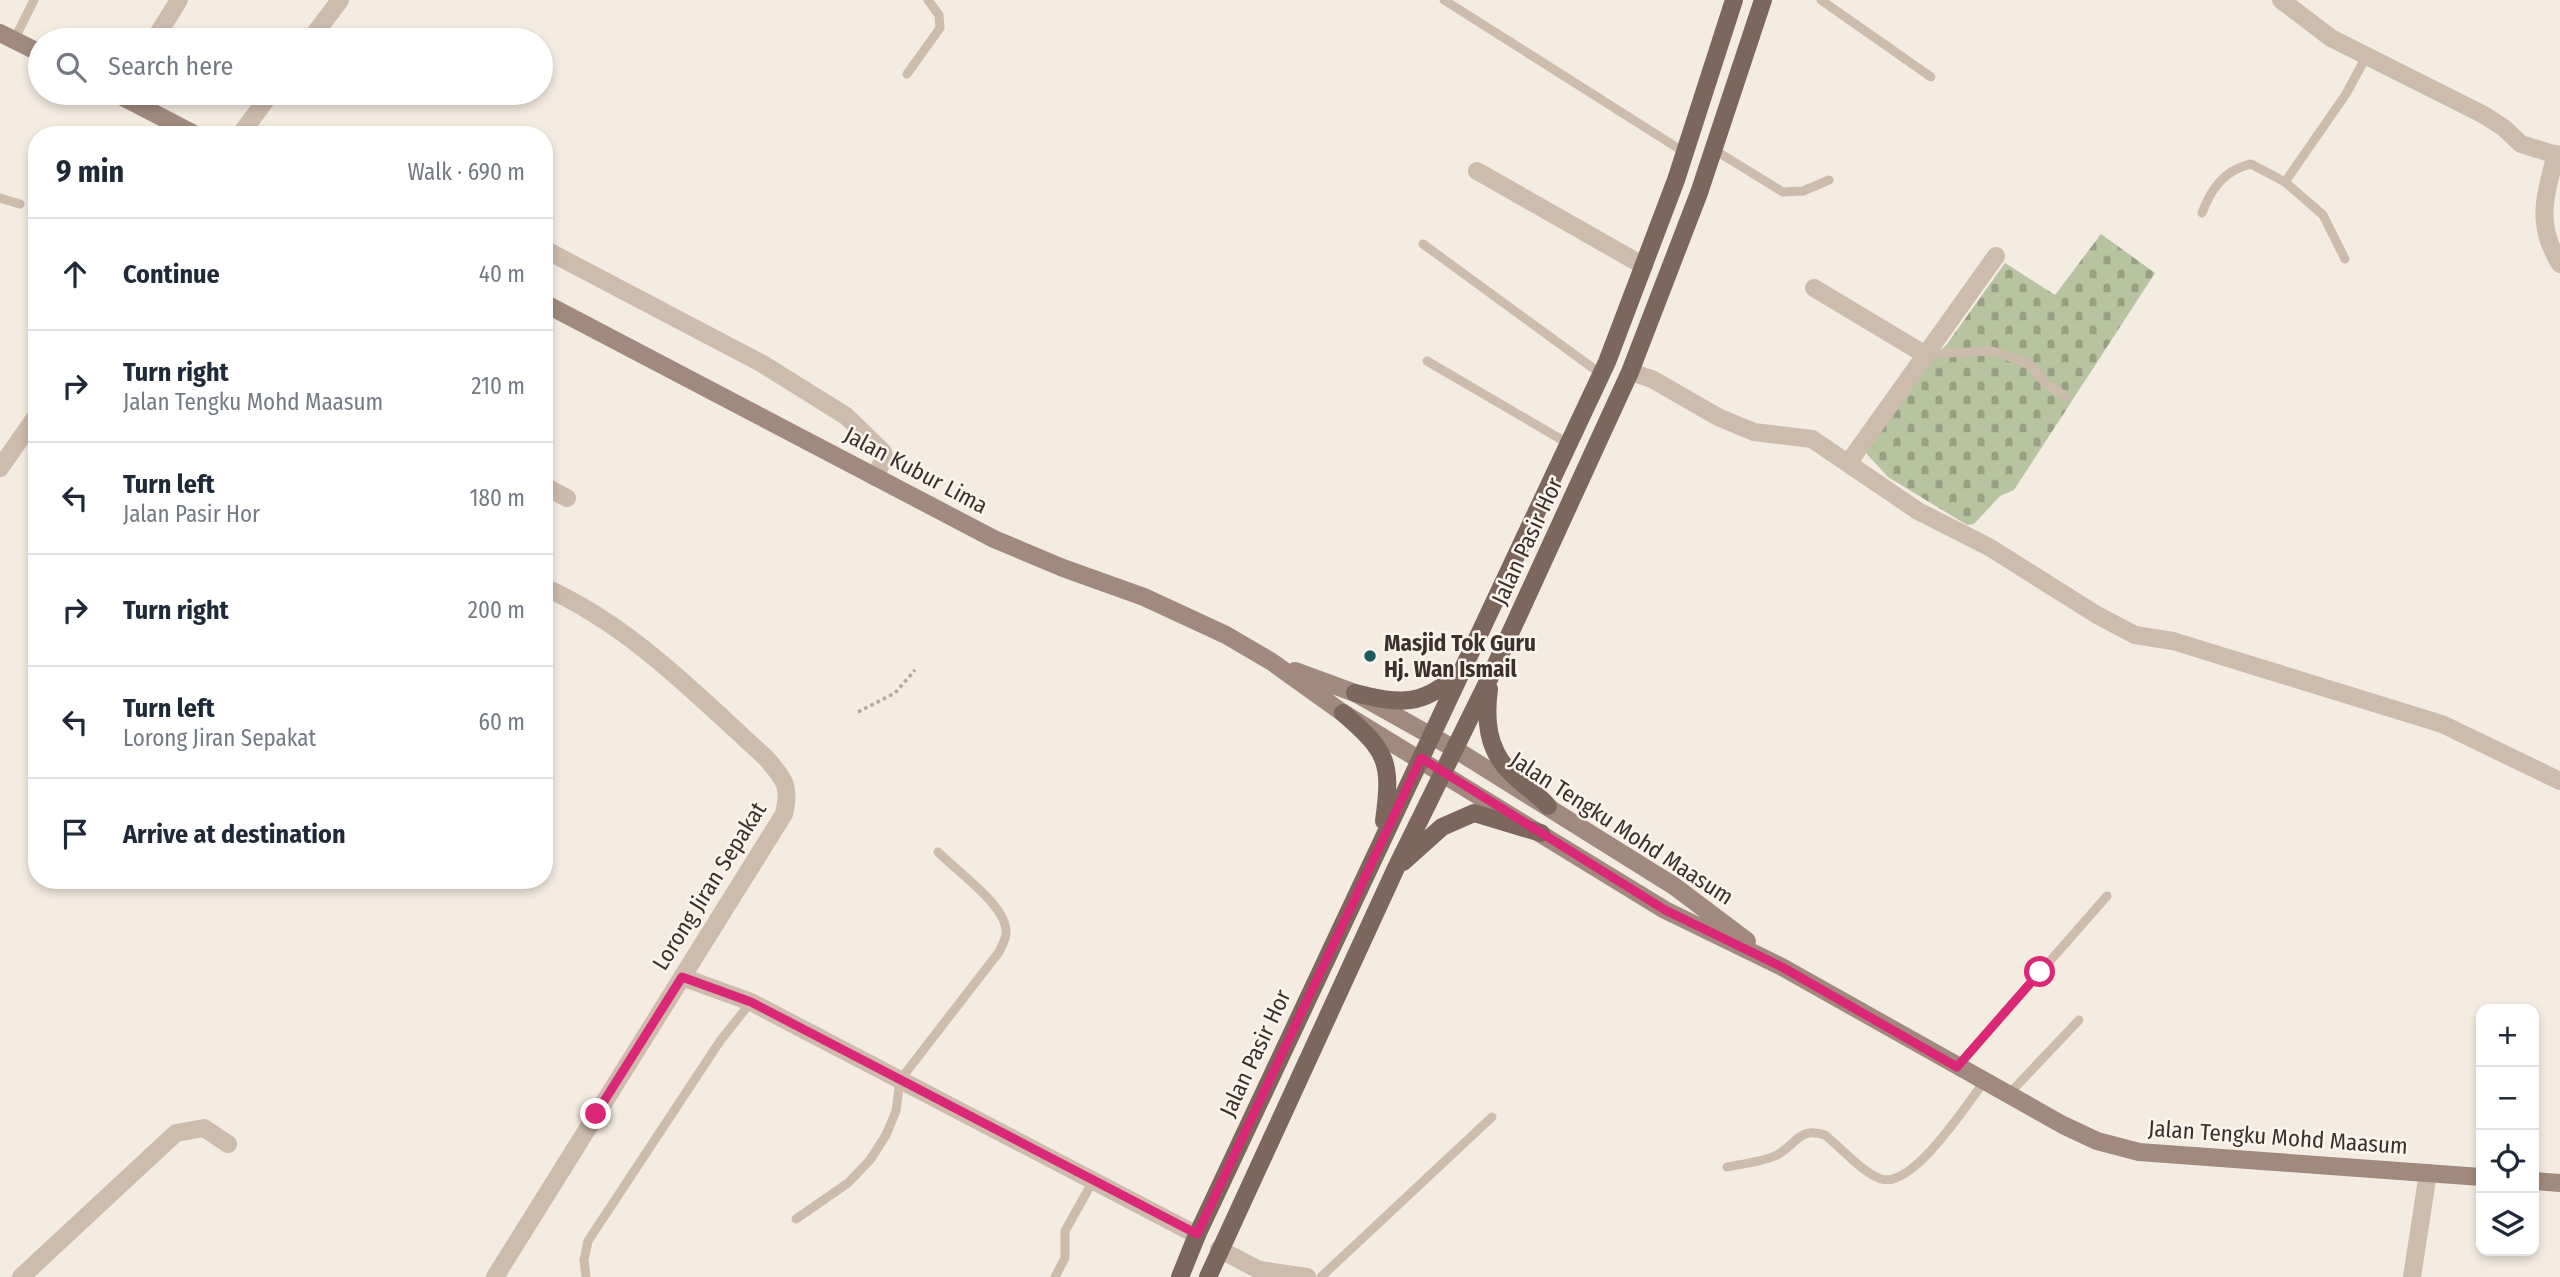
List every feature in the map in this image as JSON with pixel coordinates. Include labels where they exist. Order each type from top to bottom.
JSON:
[{"type":"main road","name":"Jalan Pasir Hor","points":[[1180,1277],[1197,1234],[1601,374],[1644,266],[1734,0]]},
{"type":"main road","name":"Jalan Pasir Hor","points":[[1208,1277],[1396,868],[1491,675],[1630,372],[1713,149],[1763,0]]},
{"type":"main road","points":[[7,36],[28,47]]},
{"type":"main road","points":[[140,105],[179,126]]},
{"type":"main road","name":"Jalan Kubur Lima","points":[[553,308],[994,539],[1144,597],[1226,635],[1272,662],[1343,713],[1421,758]]},
{"type":"main road","name":"Jalan Kubur Lima","points":[[1272,662],[1355,693],[1431,736]]},
{"type":"main road","points":[[1355,693],[1398,702],[1415,701],[1439,690],[1463,669]]},
{"type":"main road","points":[[1491,675],[1486,707],[1491,742],[1510,772],[1548,806]]},
{"type":"main road","points":[[1343,713],[1380,749],[1386,766],[1389,784],[1382,838]]},
{"type":"main road","name":"Jalan Tengku Mohd Maasum","points":[[1431,736],[1674,886],[1782,967]]},
{"type":"main road","name":"Jalan Tengku Mohd Maasum","points":[[1421,758],[1665,910],[1782,967],[2007,1095],[2097,1141],[2139,1152],[2476,1177]]},
{"type":"main road","points":[[1396,868],[1442,827],[1474,813],[1541,833]]},
{"type":"main road","points":[[2539,1182],[2560,1184]]},
{"type":"street","points":[[162,28],[179,0]]},
{"type":"street","points":[[319,28],[340,0]]},
{"type":"street","points":[[2281,0],[2330,38],[2484,115],[2504,128],[2521,144],[2559,153],[2544,205],[2543,226],[2560,264]]},
{"type":"street","points":[[247,126],[262,105]]},
{"type":"street","points":[[1477,171],[1644,266]]},
{"type":"street","points":[[553,254],[761,363],[846,416],[883,453],[884,458],[875,477]]},
{"type":"street","points":[[1849,462],[1996,256]]},
{"type":"street","points":[[1814,288],[1924,354]]},
{"type":"street","points":[[1630,372],[1652,379],[1718,417],[1754,432],[1812,439],[1918,511],[1989,547],[2097,615],[2135,635],[2173,641],[2442,724],[2560,781]]},
{"type":"street","points":[[0,468],[28,428]]},
{"type":"street","points":[[553,491],[567,498]]},
{"type":"street","name":"Lorong Jiran Sepakat","points":[[495,1277],[784,814],[789,793],[781,775],[766,758],[631,639],[553,591]]},
{"type":"street","points":[[682,977],[751,1002],[1197,1234]]},
{"type":"street","points":[[24,1276],[176,1133],[191,1128],[204,1128],[228,1144]]},
{"type":"street","points":[[2412,1277],[2428,1173]]},
{"type":"street","points":[[1219,1249],[1259,1270],[1307,1277]]},
{"type":"lane","points":[[7,36],[34,0]]},
{"type":"lane","points":[[907,74],[940,29],[939,15],[928,0]]},
{"type":"lane","points":[[1444,0],[1684,152]]},
{"type":"lane","points":[[1821,0],[1931,78]]},
{"type":"lane","points":[[2286,182],[2346,94],[2366,57]]},
{"type":"lane","points":[[1713,149],[1783,192],[1803,191],[1829,180]]},
{"type":"lane","points":[[2202,213],[2216,185],[2239,166],[2250,164],[2286,182],[2323,215],[2345,259]]},
{"type":"lane","points":[[0,198],[20,204]]},
{"type":"lane","points":[[1423,244],[1601,374]]},
{"type":"lane","points":[[1924,354],[1992,351],[2028,363],[2046,384],[2067,397]]},
{"type":"lane","points":[[1427,361],[1569,444]]},
{"type":"lane","points":[[796,1219],[839,1190],[870,1160],[886,1135],[895,1111],[900,1080],[999,952],[1006,937],[1005,924],[998,909],[937,852]]},
{"type":"lane","points":[[1957,1067],[2107,896]]},
{"type":"lane","points":[[586,1277],[584,1261],[589,1241],[720,1041],[751,1002]]},
{"type":"lane","points":[[2007,1095],[2079,1020]]},
{"type":"lane","points":[[1727,1167],[1775,1156],[1803,1132],[1815,1131],[1825,1135],[1879,1179],[1892,1180],[1919,1165],[1984,1082]]},
{"type":"lane","points":[[1321,1277],[1492,1118]]},
{"type":"lane","points":[[1055,1277],[1065,1258],[1065,1231],[1093,1181]]},
{"type":"path","points":[[858,712],[895,693],[915,670]]},
{"type":"green space","points":[[2101,234],[2155,273],[2014,490],[2000,496],[1974,524],[1967,525],[1888,477],[1864,451],[1910,382],[1947,344],[2005,263],[2055,295]]},
{"type":"place","name":"Masjid Tok Guru Hj. Wan Ismail","points":[[1370,656]]},
{"type":"route","points":[[596,1114],[682,977],[751,1002],[1197,1234],[1421,758],[1665,910],[1782,967],[1957,1067],[2040,972]]}]
